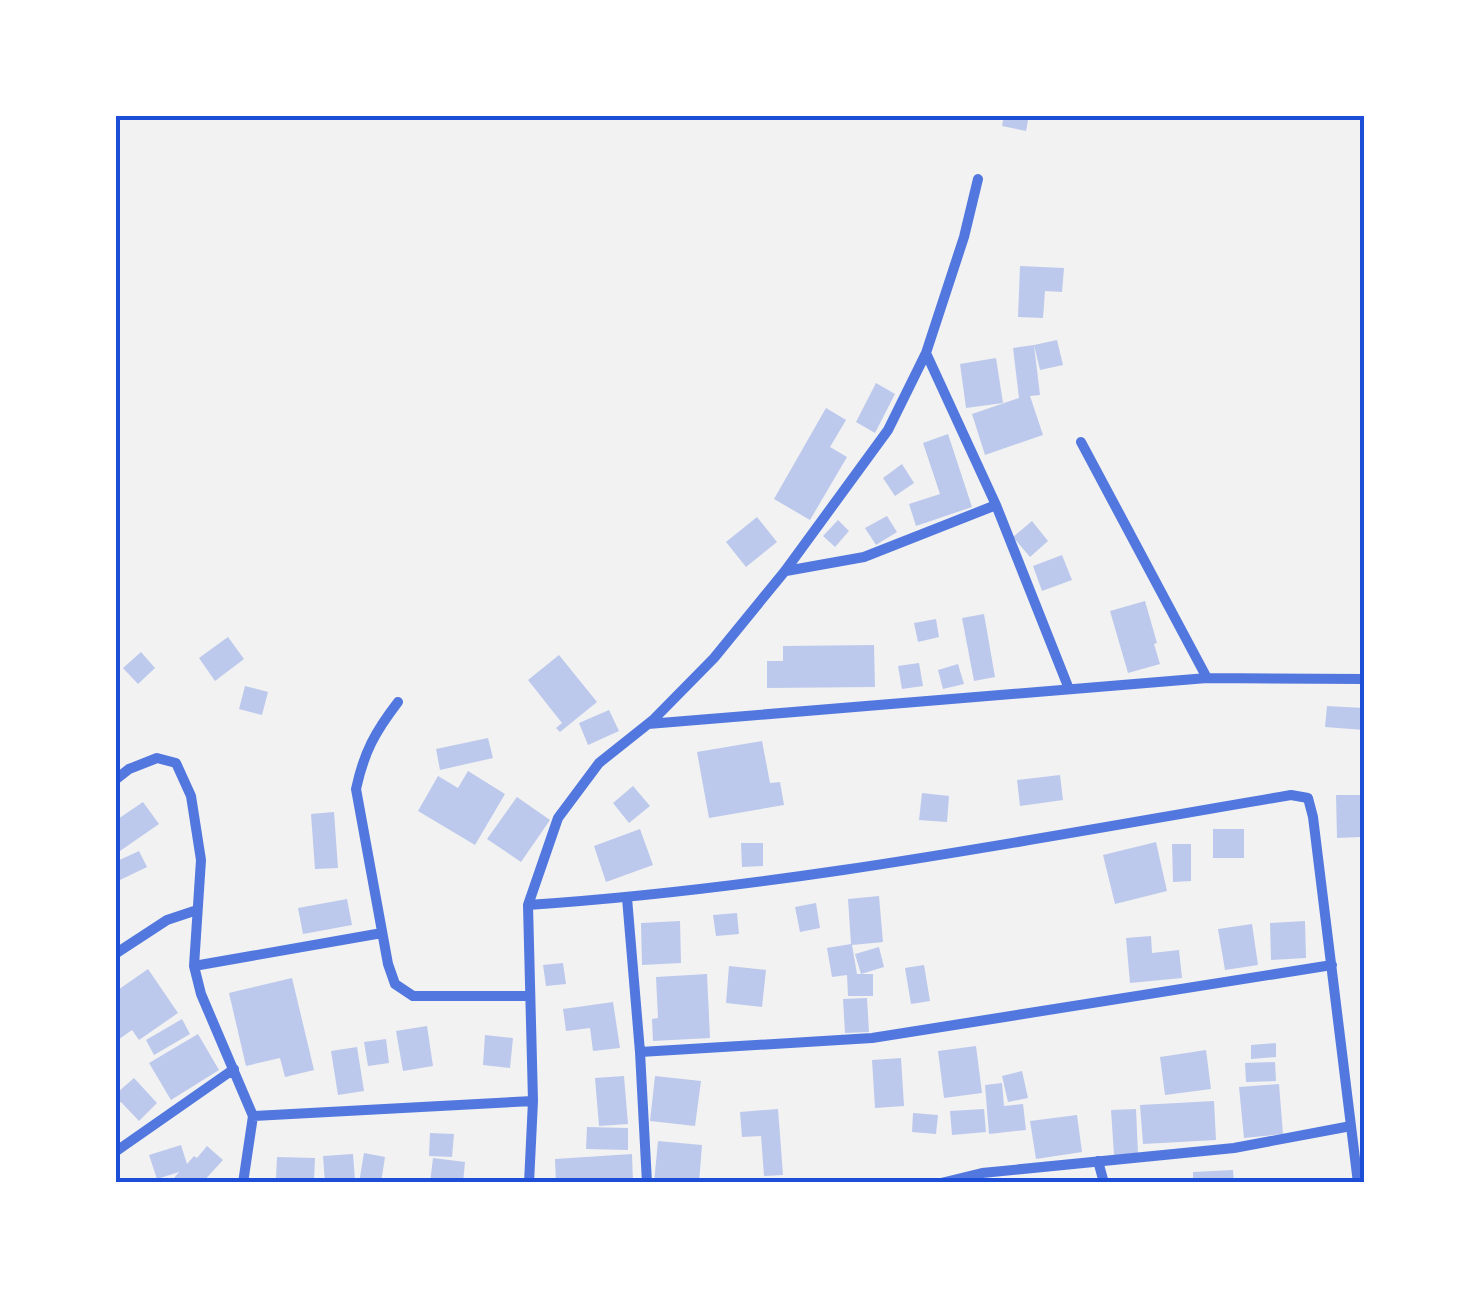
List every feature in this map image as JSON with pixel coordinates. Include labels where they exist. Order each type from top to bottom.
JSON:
[{"type":"street","points":[[528,1183],[532,1101],[528,905],[558,818],[599,763],[647,724],[714,658],[785,572],[888,430],[926,354],[964,237],[978,179]]},
{"type":"street","points":[[926,354],[996,505],[1069,689]]},
{"type":"street","points":[[1081,442],[1207,678]]},
{"type":"street","points":[[785,572],[864,557],[996,505]]},
{"type":"street","points":[[647,724],[1207,678],[1364,678]]},
{"type":"street","points":[[398,702],[374,734],[361,764],[356,789],[395,984],[413,996],[529,996]]},
{"type":"street","points":[[115,780],[129,769],[157,758],[176,763],[190,796],[201,860],[194,966],[201,994],[253,1116],[243,1183]]},
{"type":"street","points":[[528,905],[792,879],[1291,795],[1308,798],[1314,817],[1358,1183]]},
{"type":"street","points":[[627,898],[647,1183]]},
{"type":"street","points":[[115,954],[167,920],[198,910]]},
{"type":"street","points":[[194,966],[382,934]]},
{"type":"street","points":[[640,1052],[872,1038],[1332,965]]},
{"type":"street","points":[[115,1152],[234,1070]]},
{"type":"street","points":[[253,1116],[532,1101]]},
{"type":"street","points":[[941,1183],[982,1173],[1234,1148],[1352,1126]]},
{"type":"street","points":[[1098,1161],[1104,1183]]},
{"type":"building","points":[[1004,115],[1029,115],[1026,131],[1002,126]]},
{"type":"building","points":[[1020,266],[1064,268],[1062,292],[1045,291],[1043,318],[1018,317]]},
{"type":"building","points":[[1057,340],[1063,365],[1040,370],[1034,345]]},
{"type":"building","points":[[1034,345],[1040,395],[1030,396],[1043,435],[985,455],[972,414],[1019,398],[1013,348]]},
{"type":"building","points":[[996,358],[1003,403],[966,408],[960,364]]},
{"type":"building","points":[[876,383],[895,394],[875,433],[856,422]]},
{"type":"building","points":[[826,408],[846,420],[830,447],[847,457],[810,520],[774,499]]},
{"type":"building","points":[[948,434],[972,507],[916,526],[909,504],[940,494],[923,443]]},
{"type":"building","points":[[902,464],[914,483],[895,496],[883,478]]},
{"type":"building","points":[[887,516],[897,532],[876,545],[865,528]]},
{"type":"building","points":[[757,517],[777,542],[746,567],[726,542]]},
{"type":"building","points":[[838,520],[849,531],[835,547],[823,536]]},
{"type":"building","points":[[1032,521],[1048,541],[1030,557],[1013,537]]},
{"type":"building","points":[[1062,555],[1072,580],[1042,591],[1033,566]]},
{"type":"building","points":[[1145,601],[1160,664],[1128,673],[1110,611]]},
{"type":"building","points":[[984,614],[995,677],[974,681],[962,618]]},
{"type":"building","points":[[936,619],[939,637],[918,642],[914,623]]},
{"type":"building","points":[[228,637],[244,659],[215,681],[199,658]]},
{"type":"building","points":[[874,645],[875,687],[767,688],[767,661],[783,661],[783,646]]},
{"type":"building","points":[[141,652],[155,668],[138,684],[123,668]]},
{"type":"building","points":[[559,655],[597,702],[560,732],[556,728],[562,723],[528,680]]},
{"type":"building","points":[[919,663],[923,686],[902,689],[898,666]]},
{"type":"building","points":[[958,664],[964,684],[943,689],[938,670]]},
{"type":"building","points":[[245,686],[268,692],[262,715],[239,709]]},
{"type":"building","points":[[1327,706],[1364,708],[1364,730],[1325,727]]},
{"type":"building","points":[[609,710],[619,731],[588,745],[579,723]]},
{"type":"building","points":[[488,738],[493,758],[440,770],[436,749]]},
{"type":"building","points":[[762,741],[770,783],[780,782],[784,805],[709,818],[697,752]]},
{"type":"building","points":[[468,771],[505,794],[475,845],[418,811],[438,776],[458,788]]},
{"type":"building","points":[[1060,775],[1063,800],[1020,806],[1017,780]]},
{"type":"building","points":[[633,786],[650,806],[629,823],[613,803]]},
{"type":"building","points":[[922,793],[949,796],[947,822],[919,820]]},
{"type":"building","points":[[1336,795],[1360,795],[1361,837],[1337,838]]},
{"type":"building","points":[[517,797],[550,820],[521,862],[487,839]]},
{"type":"building","points":[[143,802],[159,824],[120,851],[115,843],[115,821]]},
{"type":"building","points":[[334,812],[338,868],[315,869],[311,814]]},
{"type":"building","points":[[640,829],[653,865],[606,882],[594,846]]},
{"type":"building","points":[[1213,829],[1244,829],[1244,858],[1213,858]]},
{"type":"building","points":[[1156,842],[1167,891],[1115,904],[1103,855]]},
{"type":"building","points":[[741,843],[763,843],[763,866],[742,867]]},
{"type":"building","points":[[1172,844],[1191,844],[1191,881],[1173,882]]},
{"type":"building","points":[[139,851],[147,867],[120,880],[115,862]]},
{"type":"building","points":[[879,896],[883,942],[852,945],[857,974],[873,974],[873,996],[848,996],[847,975],[832,977],[827,948],[851,944],[848,899]]},
{"type":"building","points":[[347,899],[352,925],[303,934],[298,908]]},
{"type":"building","points":[[816,903],[820,928],[800,932],[795,907]]},
{"type":"building","points":[[737,913],[739,934],[716,936],[713,915]]},
{"type":"building","points":[[680,921],[681,963],[642,965],[641,923]]},
{"type":"building","points":[[1305,921],[1306,958],[1271,960],[1270,923]]},
{"type":"building","points":[[1252,924],[1258,965],[1225,970],[1218,929]]},
{"type":"building","points":[[1151,936],[1152,953],[1179,950],[1182,978],[1130,983],[1126,938]]},
{"type":"building","points":[[879,947],[884,967],[861,974],[855,954]]},
{"type":"building","points":[[563,963],[566,984],[546,986],[543,965]]},
{"type":"building","points":[[924,965],[930,1001],[911,1004],[905,968]]},
{"type":"building","points":[[729,966],[766,970],[762,1007],[726,1003]]},
{"type":"building","points":[[148,969],[178,1013],[139,1040],[132,1030],[115,1042],[115,992]]},
{"type":"building","points":[[707,974],[710,1038],[653,1041],[652,1019],[658,1018],[656,977]]},
{"type":"building","points":[[292,978],[314,1070],[285,1077],[280,1058],[246,1066],[229,993]]},
{"type":"building","points":[[867,998],[869,1032],[845,1033],[843,999]]},
{"type":"building","points":[[613,1002],[620,1048],[593,1051],[590,1028],[566,1031],[563,1009]]},
{"type":"building","points":[[182,1019],[190,1034],[154,1055],[146,1040]]},
{"type":"building","points":[[427,1026],[433,1066],[403,1071],[396,1031]]},
{"type":"building","points":[[198,1034],[219,1070],[171,1100],[149,1063]]},
{"type":"building","points":[[485,1035],[513,1038],[510,1068],[483,1065]]},
{"type":"building","points":[[386,1039],[389,1063],[368,1066],[364,1042]]},
{"type":"building","points":[[1276,1043],[1276,1057],[1251,1059],[1251,1045]]},
{"type":"building","points":[[976,1046],[982,1093],[944,1098],[938,1051]]},
{"type":"building","points":[[357,1047],[364,1091],[338,1095],[331,1051]]},
{"type":"building","points":[[1206,1050],[1211,1089],[1165,1095],[1160,1057]]},
{"type":"building","points":[[901,1058],[904,1106],[875,1108],[872,1060]]},
{"type":"building","points":[[1275,1062],[1276,1081],[1246,1082],[1245,1063]]},
{"type":"building","points":[[1022,1071],[1028,1098],[1008,1102],[1002,1076]]},
{"type":"building","points":[[624,1076],[628,1124],[599,1126],[595,1078]]},
{"type":"building","points":[[655,1076],[701,1081],[695,1126],[650,1121]]},
{"type":"building","points":[[134,1078],[157,1103],[139,1121],[121,1102],[115,1107],[115,1089],[118,1092]]},
{"type":"building","points":[[1002,1083],[1004,1106],[1023,1104],[1026,1130],[989,1134],[985,1085]]},
{"type":"building","points":[[1279,1084],[1283,1134],[1244,1138],[1239,1087]]},
{"type":"building","points":[[1214,1101],[1216,1140],[1143,1144],[1140,1105]]},
{"type":"building","points":[[778,1109],[783,1175],[764,1176],[761,1136],[742,1137],[740,1112]]},
{"type":"building","points":[[984,1109],[986,1132],[952,1135],[950,1111]]},
{"type":"building","points":[[1136,1109],[1138,1154],[1114,1155],[1111,1110]]},
{"type":"building","points":[[913,1113],[938,1115],[936,1134],[912,1132]]},
{"type":"building","points":[[1077,1115],[1082,1152],[1036,1159],[1030,1121]]},
{"type":"building","points":[[587,1127],[628,1128],[628,1150],[586,1149]]},
{"type":"building","points":[[430,1133],[454,1134],[452,1157],[429,1156]]},
{"type":"building","points":[[658,1141],[702,1145],[699,1183],[654,1183]]},
{"type":"building","points":[[181,1145],[187,1164],[207,1146],[223,1160],[202,1183],[170,1183],[179,1172],[157,1179],[149,1155]]},
{"type":"building","points":[[364,1153],[385,1157],[381,1183],[359,1183]]},
{"type":"building","points":[[353,1154],[355,1180],[325,1183],[323,1156]]},
{"type":"building","points":[[632,1154],[633,1183],[556,1183],[555,1159]]},
{"type":"building","points":[[277,1157],[315,1158],[314,1181],[276,1179]]},
{"type":"building","points":[[433,1158],[465,1162],[463,1183],[430,1183]]},
{"type":"building","points":[[1233,1170],[1234,1183],[1193,1183],[1193,1172]]}]
